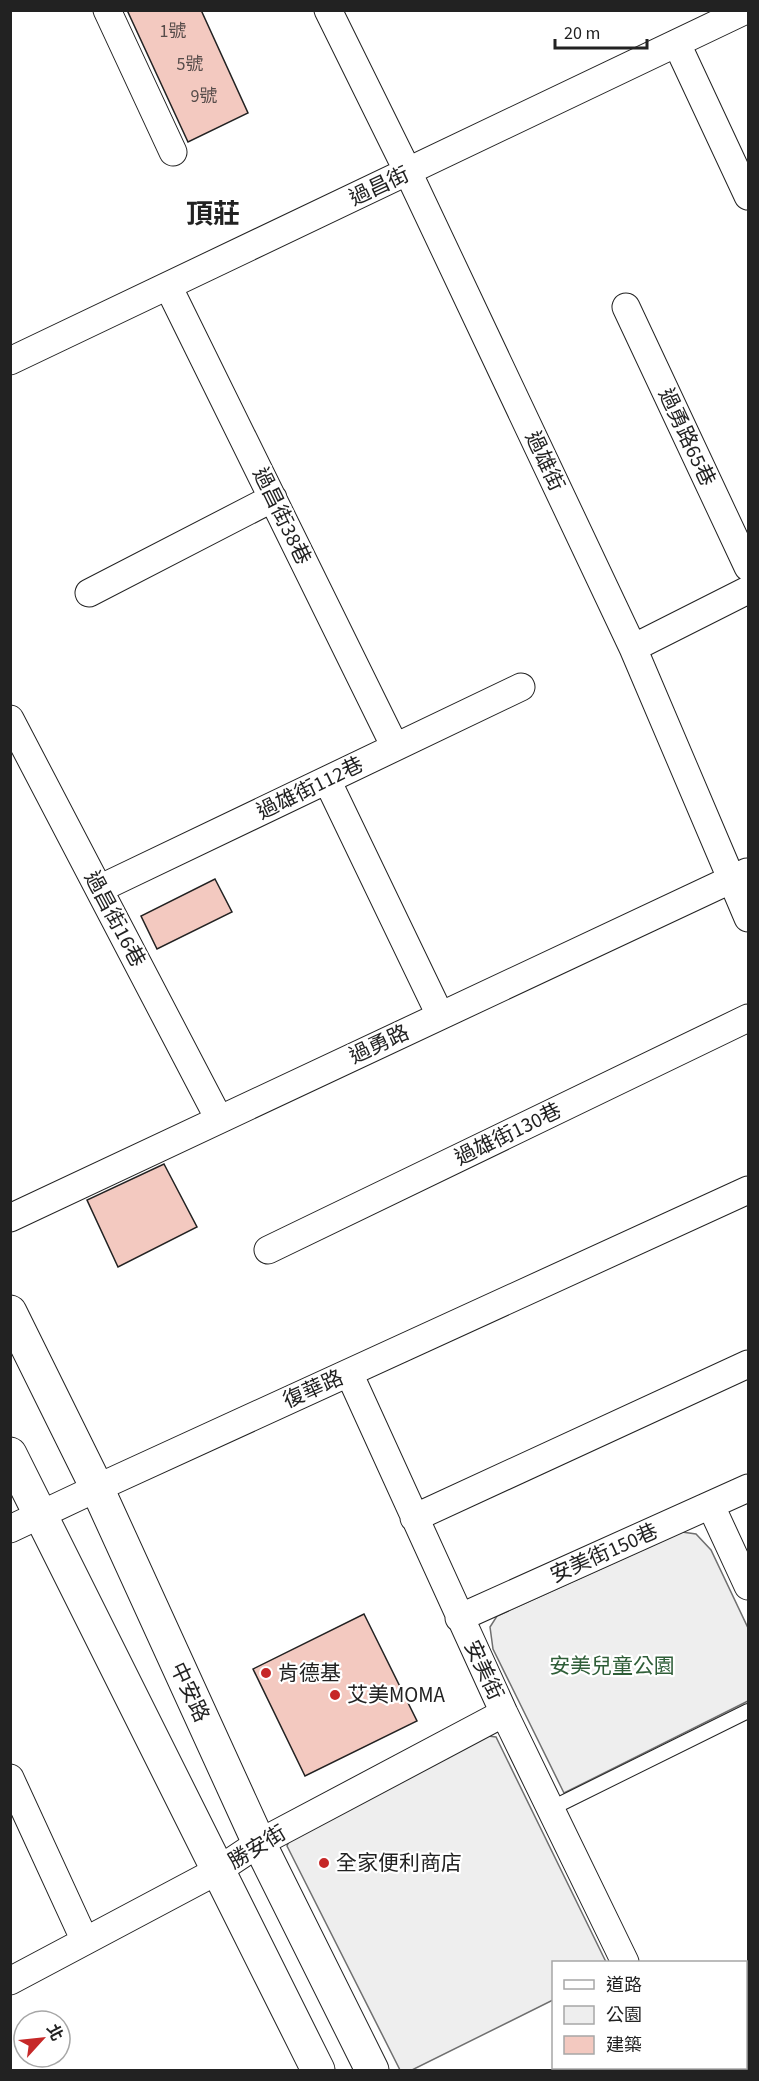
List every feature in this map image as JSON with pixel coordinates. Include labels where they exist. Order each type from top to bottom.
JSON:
[{"type":"street","points":[[107,10],[173,152]]},
{"type":"street","name":"過雄街","points":[[328,10],[408,172],[740,875],[748,918]]},
{"type":"street","name":"過昌街","points":[[10,361],[746,10]]},
{"type":"street","points":[[677,44],[748,196]]},
{"type":"street","name":"過昌街38巷","points":[[168,286],[395,747]]},
{"type":"street","name":"過勇路65巷","points":[[626,307],[748,567]]},
{"type":"street","points":[[89,593],[273,498]]},
{"type":"street","points":[[633,648],[748,590]]},
{"type":"street","name":"過雄街112巷","points":[[99,888],[521,687]]},
{"type":"street","name":"過昌街16巷","points":[[10,719],[219,1119]]},
{"type":"street","points":[[327,780],[440,1016]]},
{"type":"street","name":"過勇路","points":[[10,1218],[740,875]]},
{"type":"street","name":"過雄街130巷","points":[[268,1250],[748,1017]]},
{"type":"street","name":"復華路","points":[[10,1529],[748,1190]]},
{"type":"street","name":"中安路","points":[[10,1312],[97,1488],[259,1843],[372,2070]]},
{"type":"street","points":[[414,1518],[748,1364]]},
{"type":"street","name":"安美街","points":[[349,1373],[459,1617],[625,1961]]},
{"type":"street","points":[[10,1454],[318,2070]]},
{"type":"street","name":"安美街150巷","points":[[459,1617],[748,1488]]},
{"type":"street","points":[[711,1506],[748,1586]]},
{"type":"street","name":"勝安街","points":[[10,1981],[217,1871],[259,1843],[504,1713]]},
{"type":"street","points":[[10,1778],[85,1941]]},
{"type":"lane","points":[[550,1809],[748,1711]]},
{"type":"green space","name":"安美兒童公園","points":[[682,1532],[696,1534],[711,1550],[748,1628],[748,1701],[564,1793],[493,1649],[490,1627],[497,1616]]},
{"type":"green space","points":[[480,1735],[496,1737],[606,1961],[552,1961],[552,2000],[412,2070],[400,2070],[287,1846],[295,1826]]},
{"type":"building","points":[[127,10],[201,10],[248,113],[188,142]]},
{"type":"building","points":[[215,879],[232,912],[157,949],[141,916]]},
{"type":"building","points":[[164,1164],[197,1227],[118,1267],[87,1200]]},
{"type":"building","name":"艾美MOMA","points":[[364,1614],[417,1721],[305,1776],[253,1669]]},
{"type":"place","name":"肯德基","points":[[266,1673]]},
{"type":"place","name":"艾美MOMA","points":[[335,1695]]},
{"type":"place","name":"全家便利商店","points":[[324,1863]]},
{"type":"district","name":"頂莊","points":[[213,214]]}]
